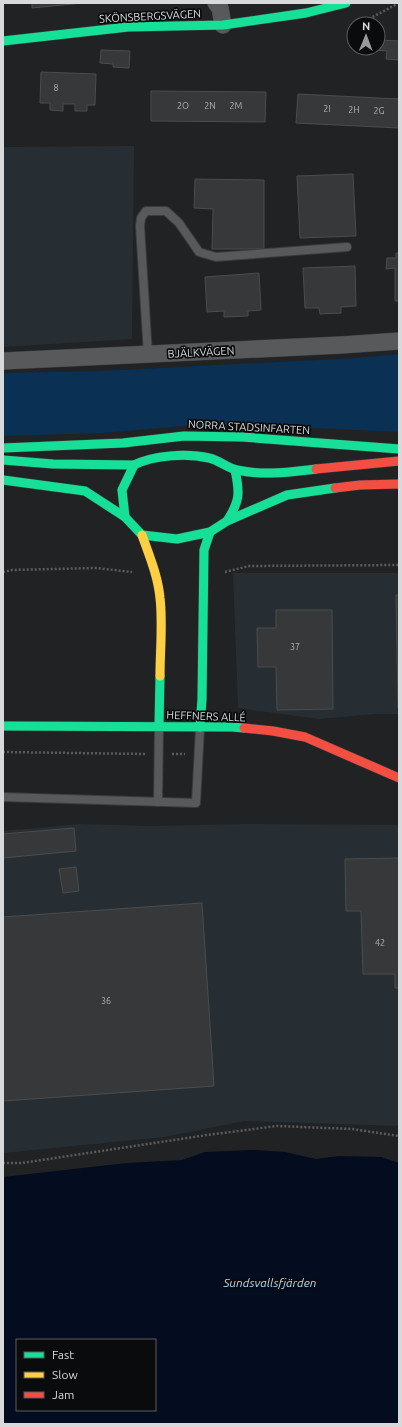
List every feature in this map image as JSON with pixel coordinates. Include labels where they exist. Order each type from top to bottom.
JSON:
[{"type":"main road","name":"SKÖNSBERGSVÄGEN","points":[[3,41],[128,27],[223,25],[306,13],[346,3]]},
{"type":"main road","name":"NORRA STADSINFARTEN","points":[[3,448],[123,443],[184,436],[242,437],[399,449]]},
{"type":"main road","points":[[3,460],[53,464],[134,465],[144,460],[182,455],[210,458],[235,470],[265,474],[399,462]]},
{"type":"main road","points":[[124,517],[122,490],[134,465]]},
{"type":"main road","points":[[227,521],[240,498],[235,470]]},
{"type":"main road","points":[[3,480],[85,491],[124,517],[142,535],[155,573],[160,597],[159,726]]},
{"type":"main road","points":[[142,535],[177,539],[210,532],[227,521],[287,495],[360,485],[399,484]]},
{"type":"main road","points":[[200,727],[202,700],[204,550],[210,532]]},
{"type":"main road","name":"HEFFNERS ALLÉ","points":[[3,726],[232,727],[273,731],[306,737],[399,778]]},
{"type":"street","points":[[216,3],[220,8],[223,25]]},
{"type":"street","name":"BJÄLKVÄGEN","points":[[3,361],[399,341]]},
{"type":"lane","points":[[148,354],[140,226],[141,218],[146,211],[166,211],[179,223],[199,252],[216,257],[347,247]]},
{"type":"lane","points":[[158,802],[159,726]]},
{"type":"lane","points":[[3,797],[196,803],[200,727]]},
{"type":"path","points":[[223,572],[248,566],[399,565]]},
{"type":"path","points":[[3,572],[12,570],[96,568],[133,572]]},
{"type":"path","points":[[3,752],[149,754]]},
{"type":"path","points":[[170,754],[188,754]]},
{"type":"path","points":[[3,1163],[22,1163],[277,1126],[352,1129],[399,1136]]},
{"type":"shaded area","points":[[134,146],[132,339],[3,347],[3,147]]},
{"type":"shaded area","points":[[399,354],[399,432],[271,426],[183,426],[104,433],[3,436],[3,373],[100,371],[356,358]]},
{"type":"shaded area","points":[[233,573],[399,573],[399,714],[375,714],[320,719],[238,708]]},
{"type":"shaded area","points":[[80,824],[151,826],[246,824],[399,825],[399,1126],[244,1121],[164,1137],[3,1153],[3,831]]},
{"type":"water","name":"Sundsvallsfjärden","points":[[253,1150],[285,1152],[316,1159],[339,1156],[381,1157],[399,1163],[399,1424],[3,1424],[3,1177],[127,1163],[182,1160],[205,1152]]},
{"type":"building","points":[[32,3],[83,3],[32,8]]},
{"type":"building","points":[[386,40],[399,41],[399,60],[386,59]]},
{"type":"building","points":[[101,50],[130,51],[129,68],[113,67],[113,64],[100,63]]},
{"type":"building","points":[[41,72],[96,74],[95,105],[87,105],[87,111],[75,111],[75,104],[63,104],[63,111],[50,110],[50,103],[40,103]]},
{"type":"building","points":[[151,91],[266,92],[265,122],[151,121]]},
{"type":"building","points":[[298,94],[399,99],[399,128],[296,123]]},
{"type":"building","points":[[353,174],[356,236],[300,238],[297,176]]},
{"type":"building","points":[[195,179],[264,180],[264,249],[212,249],[213,209],[194,208]]},
{"type":"building","points":[[396,253],[399,253],[399,301],[395,301],[395,268],[386,269],[387,258],[396,258]]},
{"type":"building","points":[[355,266],[356,306],[341,307],[341,313],[320,314],[319,308],[305,308],[303,268]]},
{"type":"building","points":[[259,273],[261,310],[248,311],[248,316],[224,317],[224,311],[207,312],[205,277]]},
{"type":"building","points":[[396,595],[399,595],[399,708],[398,708]]},
{"type":"building","points":[[276,610],[332,610],[333,709],[277,710],[276,667],[258,667],[257,628],[276,628]]},
{"type":"building","points":[[74,828],[76,851],[3,858],[3,834]]},
{"type":"building","points":[[399,858],[399,988],[395,988],[395,974],[363,974],[361,911],[346,911],[345,859]]},
{"type":"building","points":[[76,867],[79,891],[63,893],[59,869]]},
{"type":"building","points":[[202,903],[214,1086],[3,1101],[3,917]]},
{"type":"traffic: fast","points":[[3,41],[128,27],[223,25],[306,13],[346,3]]},
{"type":"traffic: fast","points":[[3,448],[123,443],[184,436],[242,437],[399,449]]},
{"type":"traffic: fast","points":[[3,460],[53,464],[134,465],[151,459],[181,455],[200,456],[213,459],[233,469],[247,472],[276,473],[316,469]]},
{"type":"traffic: fast","points":[[125,517],[122,490],[134,465]]},
{"type":"traffic: fast","points":[[227,521],[238,497],[238,485],[235,470]]},
{"type":"traffic: fast","points":[[3,480],[85,491],[125,517],[142,535],[177,539],[210,532],[227,521],[287,495],[335,488]]},
{"type":"traffic: fast","points":[[200,727],[202,699],[204,550],[210,532]]},
{"type":"traffic: fast","points":[[159,726],[160,676]]},
{"type":"traffic: fast","points":[[3,726],[244,728]]},
{"type":"traffic: slow","points":[[142,535],[159,590],[161,607],[160,676]]},
{"type":"traffic: jam","points":[[316,469],[399,461]]},
{"type":"traffic: jam","points":[[335,488],[360,485],[399,484]]},
{"type":"traffic: jam","points":[[244,728],[273,731],[305,737],[399,778]]}]
